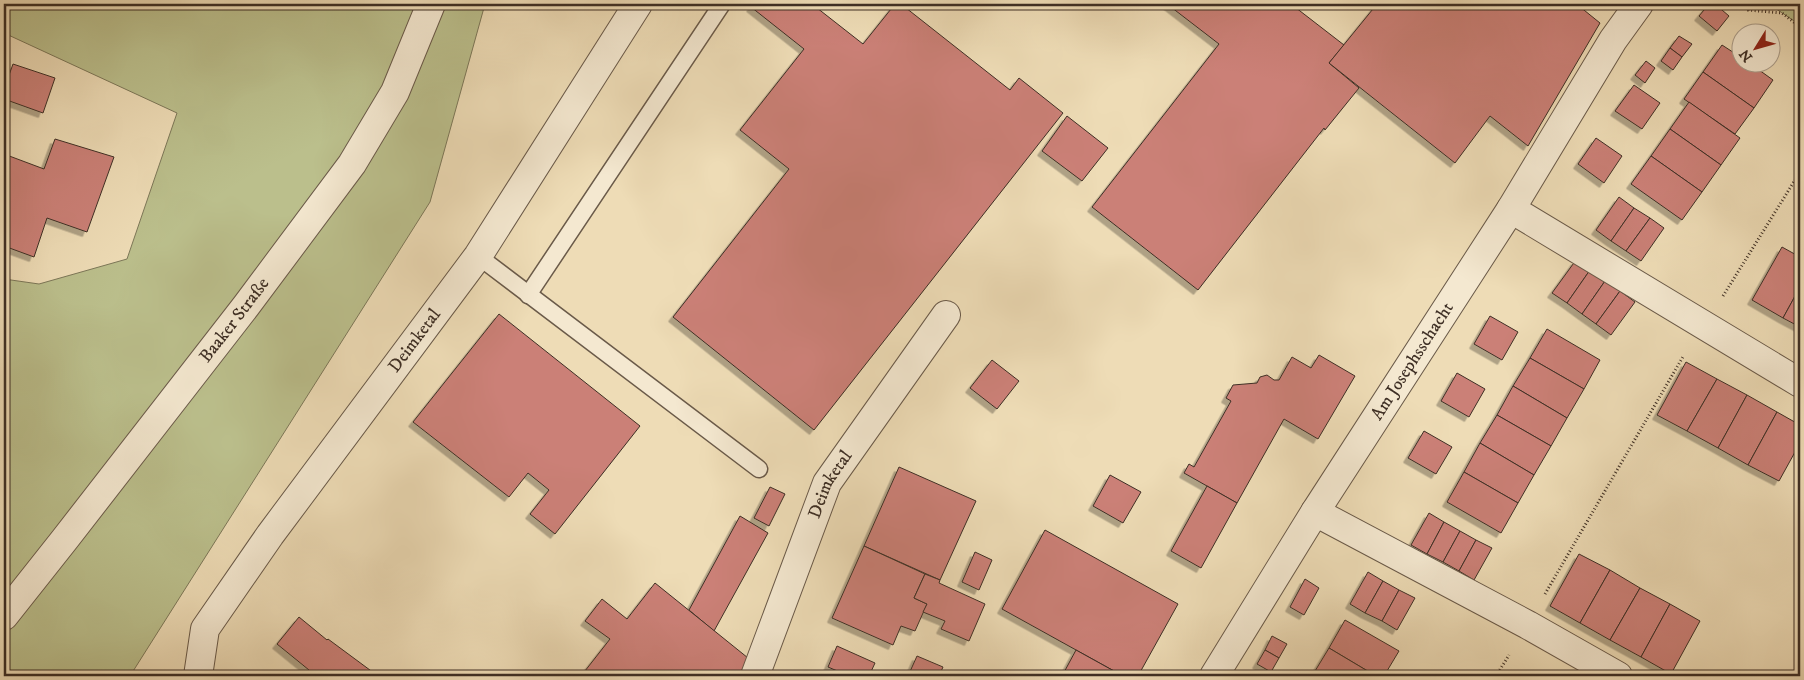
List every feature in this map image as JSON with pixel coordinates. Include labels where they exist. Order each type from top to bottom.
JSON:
[{"type":"street","name":"Baaker Straße","points":[[4,616],[240,314],[352,164],[395,92],[431,4]]},
{"type":"street","name":"Deimketal","points":[[198,676],[205,628],[270,535],[478,256],[638,4]]},
{"type":"street","name":"Am Josephsschacht","points":[[1214,676],[1314,512],[1511,209],[1612,40],[1639,4]]},
{"type":"street","points":[[1511,209],[1800,383]]},
{"type":"street","name":"Deimketal","points":[[754,676],[827,482],[946,315]]},
{"type":"street","points":[[1314,512],[1528,625],[1618,676]]},
{"type":"lane","points":[[528,295],[722,4]]},
{"type":"lane","points":[[478,256],[759,469]]},
{"type":"path","points":[[1739,4],[1748,10],[1782,13],[1800,27]]},
{"type":"path","points":[[1748,10],[1751,4]]},
{"type":"path","points":[[1496,676],[1528,625],[1701,325],[1726,291],[1800,172]]},
{"type":"green space","points":[[4,4],[485,4],[430,202],[130,676],[4,676],[4,279],[39,284],[127,259],[177,113],[4,33]]},
{"type":"green space","points":[[1769,4],[1800,4],[1800,25]]},
{"type":"building","points":[[754,4],[812,4],[863,44],[895,4],[901,4],[1010,90],[1019,78],[1063,113],[814,430],[673,317],[789,169],[740,130],[804,49],[751,7]]},
{"type":"building","points":[[1167,4],[1291,4],[1344,45],[1329,63],[1359,88],[1325,130],[1324,128],[1198,290],[1092,207],[1219,44]]},
{"type":"building","points":[[1377,4],[1580,4],[1579,6],[1600,23],[1528,146],[1490,116],[1455,163],[1329,63]]},
{"type":"building","points":[[1709,4],[1715,4],[1729,16],[1717,31],[1699,16]]},
{"type":"building","points":[[1679,36],[1692,44],[1682,57],[1670,48]]},
{"type":"building","points":[[1722,45],[1732,52],[1732,72],[1762,72],[1773,80],[1754,108],[1703,72]]},
{"type":"building","points":[[1670,48],[1682,57],[1673,70],[1661,61]]},
{"type":"building","points":[[1646,61],[1655,68],[1645,83],[1635,75]]},
{"type":"building","points":[[13,64],[55,78],[43,113],[4,99],[4,89]]},
{"type":"building","points":[[1703,72],[1754,108],[1735,134],[1684,99]]},
{"type":"building","points":[[1634,85],[1660,103],[1642,129],[1615,111]]},
{"type":"building","points":[[1689,102],[1740,138],[1721,165],[1670,129]]},
{"type":"building","points":[[1067,116],[1108,148],[1082,181],[1042,151]]},
{"type":"building","points":[[1670,129],[1721,165],[1702,192],[1651,156]]},
{"type":"building","points":[[1596,138],[1622,156],[1604,183],[1578,164]]},
{"type":"building","points":[[55,139],[114,157],[87,232],[47,218],[34,257],[4,246],[4,154],[44,169]]},
{"type":"building","points":[[1651,156],[1702,192],[1682,220],[1631,184]]},
{"type":"building","points":[[1619,197],[1634,208],[1611,241],[1596,230]]},
{"type":"building","points":[[1634,208],[1650,218],[1626,251],[1611,241]]},
{"type":"building","points":[[1650,218],[1664,228],[1641,261],[1626,251]]},
{"type":"building","points":[[1782,247],[1800,257],[1800,287],[1783,318],[1752,300]]},
{"type":"building","points":[[1576,260],[1590,270],[1567,303],[1552,293]]},
{"type":"building","points":[[1590,270],[1605,281],[1582,314],[1567,303]]},
{"type":"building","points":[[1605,281],[1620,291],[1596,324],[1582,314]]},
{"type":"building","points":[[1800,287],[1800,327],[1783,318]]},
{"type":"building","points":[[1620,291],[1635,302],[1611,335],[1596,324]]},
{"type":"building","points":[[499,314],[640,426],[555,534],[530,514],[549,490],[528,473],[509,497],[413,422]]},
{"type":"building","points":[[1490,316],[1518,332],[1502,360],[1474,344]]},
{"type":"building","points":[[1547,329],[1600,360],[1584,389],[1530,358]]},
{"type":"building","points":[[1319,355],[1355,376],[1318,439],[1284,419],[1237,503],[1184,473],[1189,464],[1194,467],[1231,401],[1226,398],[1233,385],[1257,383],[1260,377],[1267,375],[1274,380],[1279,380],[1292,357],[1311,368]]},
{"type":"building","points":[[1530,358],[1584,389],[1567,418],[1513,386]]},
{"type":"building","points":[[992,360],[1019,381],[997,409],[970,388]]},
{"type":"building","points":[[1686,362],[1717,379],[1687,431],[1657,415]]},
{"type":"building","points":[[1457,373],[1485,389],[1469,417],[1441,401]]},
{"type":"building","points":[[1717,379],[1747,395],[1718,448],[1687,431]]},
{"type":"building","points":[[1513,386],[1567,418],[1551,446],[1497,415]]},
{"type":"building","points":[[1747,395],[1777,412],[1748,465],[1718,448]]},
{"type":"building","points":[[1777,412],[1800,425],[1800,443],[1779,481],[1748,465]]},
{"type":"building","points":[[1497,415],[1551,446],[1534,475],[1480,443]]},
{"type":"building","points":[[1424,431],[1452,447],[1436,474],[1408,458]]},
{"type":"building","points":[[1480,443],[1534,475],[1518,503],[1464,472]]},
{"type":"building","points":[[899,467],[976,501],[940,580],[864,546]]},
{"type":"building","points":[[1464,472],[1518,503],[1501,533],[1447,502]]},
{"type":"building","points":[[1110,475],[1141,492],[1123,523],[1093,506]]},
{"type":"building","points":[[1207,486],[1237,503],[1201,568],[1171,551]]},
{"type":"building","points":[[770,487],[785,494],[769,526],[754,518]]},
{"type":"building","points":[[1429,513],[1444,522],[1427,554],[1411,545]]},
{"type":"building","points":[[740,516],[768,533],[714,631],[689,610]]},
{"type":"building","points":[[1444,522],[1460,531],[1443,562],[1427,554]]},
{"type":"building","points":[[1045,530],[1178,604],[1138,676],[1123,676],[1002,609]]},
{"type":"building","points":[[1460,531],[1476,540],[1459,571],[1443,562]]},
{"type":"building","points":[[1476,540],[1492,548],[1474,580],[1459,571]]},
{"type":"building","points":[[864,546],[925,574],[914,598],[927,604],[915,631],[901,626],[893,645],[832,618]]},
{"type":"building","points":[[975,552],[992,560],[979,590],[962,582]]},
{"type":"building","points":[[1579,554],[1610,570],[1580,623],[1550,606]]},
{"type":"building","points":[[1610,570],[1640,588],[1610,640],[1580,623]]},
{"type":"building","points":[[1368,572],[1383,581],[1365,613],[1350,604]]},
{"type":"building","points":[[925,574],[940,580],[939,583],[985,604],[969,641],[941,629],[945,621],[923,612],[927,604],[914,598]]},
{"type":"building","points":[[1305,579],[1319,588],[1304,615],[1290,607]]},
{"type":"building","points":[[1383,581],[1399,590],[1382,621],[1365,613]]},
{"type":"building","points":[[655,583],[753,662],[742,676],[581,676],[610,639],[585,621],[602,599],[627,619]]},
{"type":"building","points":[[1640,588],[1670,604],[1641,657],[1610,640]]},
{"type":"building","points":[[1399,590],[1415,598],[1397,630],[1382,621]]},
{"type":"building","points":[[1670,604],[1700,621],[1671,674],[1641,657]]},
{"type":"building","points":[[299,617],[327,640],[378,676],[304,676],[309,670],[277,644]]},
{"type":"building","points":[[1345,620],[1399,651],[1384,676],[1376,676],[1329,648]]},
{"type":"building","points":[[1272,636],[1287,644],[1279,658],[1265,650]]},
{"type":"building","points":[[837,646],[875,663],[869,676],[849,676],[828,667]]},
{"type":"building","points":[[1329,648],[1376,676],[1312,676]]},
{"type":"building","points":[[1076,650],[1123,676],[1062,676]]},
{"type":"building","points":[[1265,650],[1279,658],[1271,672],[1257,664]]},
{"type":"building","points":[[917,656],[943,667],[939,676],[908,676]]}]
